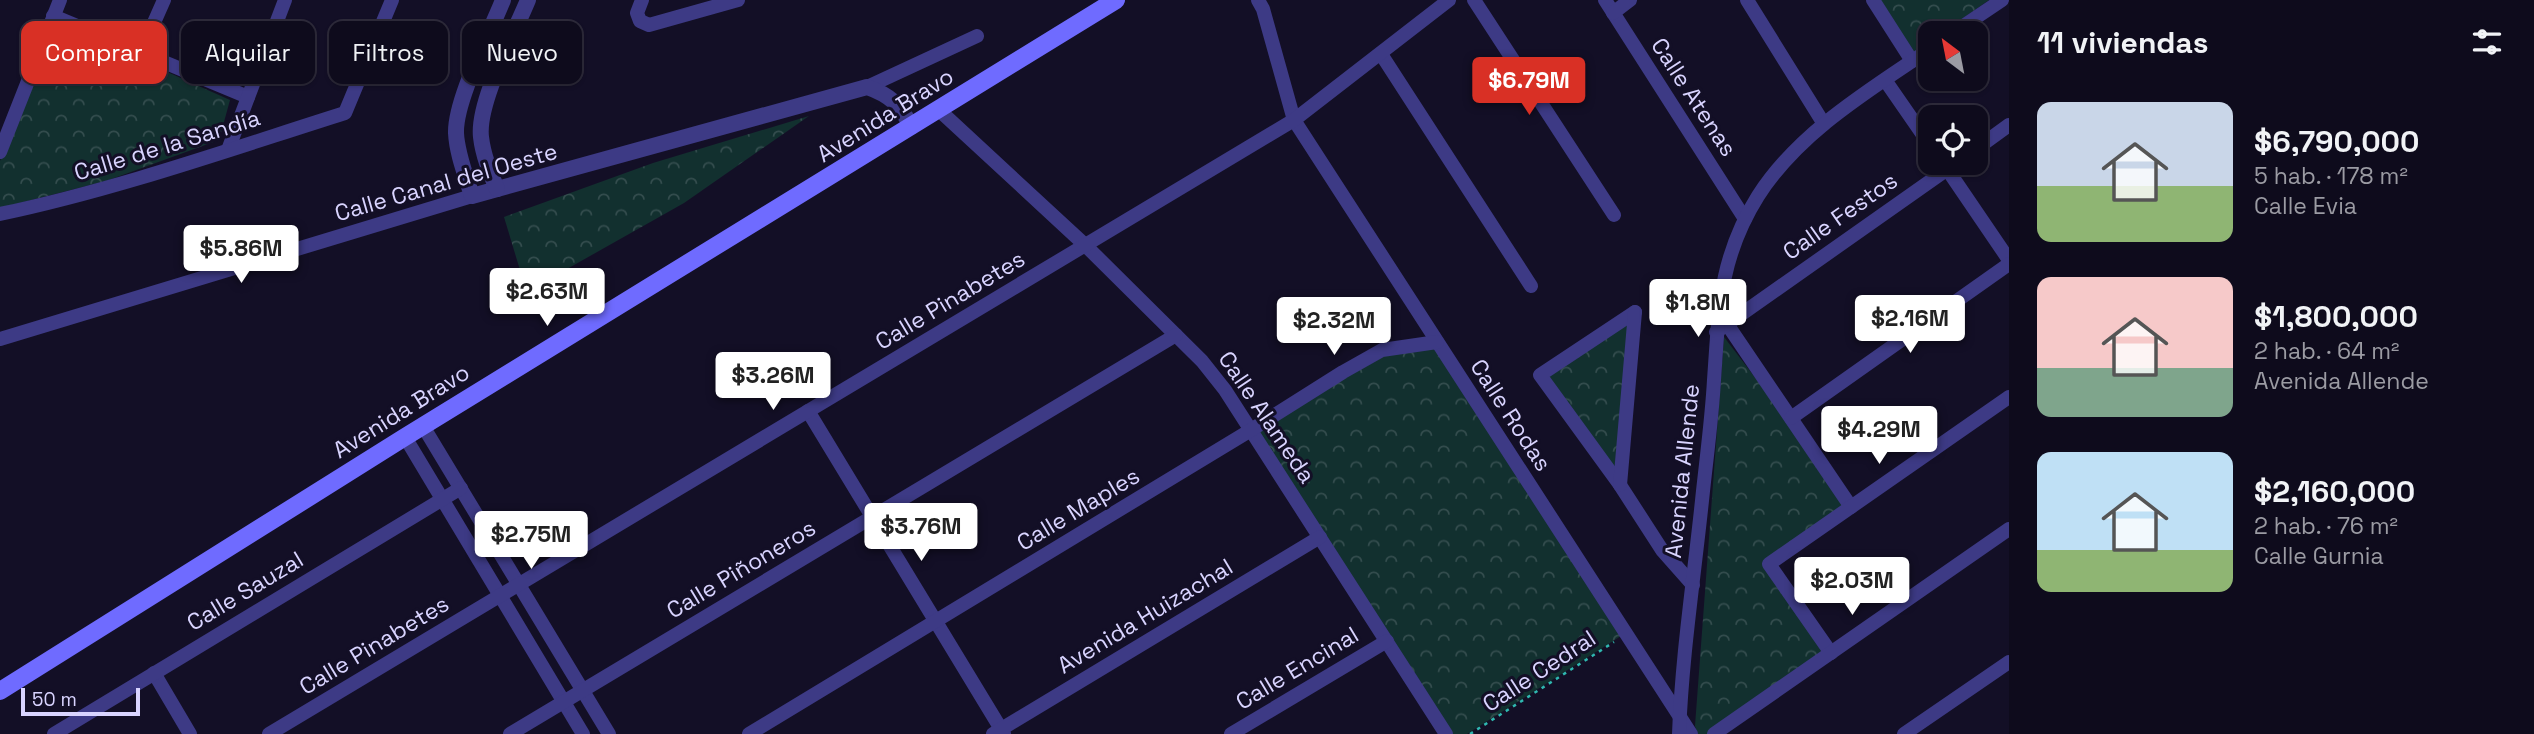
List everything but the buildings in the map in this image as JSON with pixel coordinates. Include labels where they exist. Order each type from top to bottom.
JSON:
[{"type":"main road","name":"Avenida Bravo","points":[[0,691],[405,437],[1116,0]]},
{"type":"street","points":[[0,152],[60,0]]},
{"type":"street","points":[[155,21],[164,0]]},
{"type":"street","points":[[228,150],[285,0]]},
{"type":"street","name":"Calle de la Sandía","points":[[0,214],[63,201],[146,178],[345,113],[392,0]]},
{"type":"street","points":[[472,196],[456,131],[461,103],[503,0]]},
{"type":"street","points":[[496,189],[481,135],[483,107],[528,0]]},
{"type":"street","points":[[642,0],[638,13],[640,21],[649,25],[738,0]]},
{"type":"street","name":"Calle Pinabetes","points":[[269,734],[1294,120],[1449,0]]},
{"type":"street","points":[[1474,0],[1614,215]]},
{"type":"street","name":"Calle Atenas","points":[[1605,0],[1745,219]]},
{"type":"street","points":[[1613,13],[1630,0]]},
{"type":"street","points":[[1746,0],[1824,124]]},
{"type":"street","points":[[1873,0],[1912,61]]},
{"type":"street","points":[[1971,21],[2002,0]]},
{"type":"street","name":"Calle Rodas","points":[[1265,3],[1294,120],[1691,734]]},
{"type":"street","points":[[53,16],[65,21]]},
{"type":"street","name":"Calle Canal del Oeste","points":[[0,339],[496,189],[867,87],[977,36]]},
{"type":"street","points":[[1381,54],[1531,286]]},
{"type":"street","name":"Avenida Allende","points":[[1679,734],[1714,380],[1722,328],[1720,293],[1732,248],[1745,219],[1777,170],[1801,143],[1918,57]]},
{"type":"street","points":[[167,63],[248,97]]},
{"type":"street","points":[[1885,80],[1918,128]]},
{"type":"street","points":[[867,87],[883,93],[897,103],[911,127]]},
{"type":"street","name":"Calle Alameda","points":[[939,110],[1085,245],[1202,361],[1225,390],[1446,734]]},
{"type":"street","points":[[1988,140],[2009,125]]},
{"type":"street","name":"Calle Festos","points":[[1722,328],[1934,175]]},
{"type":"street","points":[[1791,418],[2007,254],[1955,175]]},
{"type":"street","points":[[1620,485],[1635,312],[1540,375],[1620,485],[1662,550],[1693,585]]},
{"type":"street","points":[[1722,328],[1791,418],[1851,507]]},
{"type":"street","name":"Calle Piñoneros","points":[[510,734],[1176,335]]},
{"type":"street","name":"Calle Maples","points":[[749,734],[1343,372],[1382,350],[1437,342]]},
{"type":"street","points":[[1831,653],[1769,564],[2009,397]]},
{"type":"street","points":[[808,411],[936,621],[999,732]]},
{"type":"street","points":[[423,426],[609,734]]},
{"type":"street","points":[[405,437],[583,734]]},
{"type":"street","name":"Calle Sauzal","points":[[54,734],[461,488]]},
{"type":"street","points":[[1714,734],[2009,529]]},
{"type":"street","name":"Avenida Huizachal","points":[[999,732],[1320,537]]},
{"type":"street","name":"Calle Encinal","points":[[1231,734],[1387,641]]},
{"type":"street","points":[[1904,734],[2009,662]]},
{"type":"street","points":[[154,673],[190,734]]},
{"type":"path","name":"Calle Cedral","points":[[1470,734],[1626,634]]},
{"type":"green space","points":[[1879,0],[1989,0],[1959,21],[1918,21],[1918,50],[1914,53]]},
{"type":"green space","points":[[167,72],[181,78],[181,84],[194,84],[230,100],[219,140],[106,181],[0,208],[0,161],[29,84],[167,84]]},
{"type":"green space","points":[[809,116],[684,203],[535,287],[527,287],[504,217],[653,163]]},
{"type":"green space","points":[[1633,315],[1619,482],[1543,376]]},
{"type":"green space","points":[[1724,337],[1855,508],[1769,572],[1824,654],[1708,734],[1698,734],[1695,726]]},
{"type":"green space","points":[[1436,344],[1624,634],[1467,734],[1447,734],[1254,432],[1382,353]]}]
